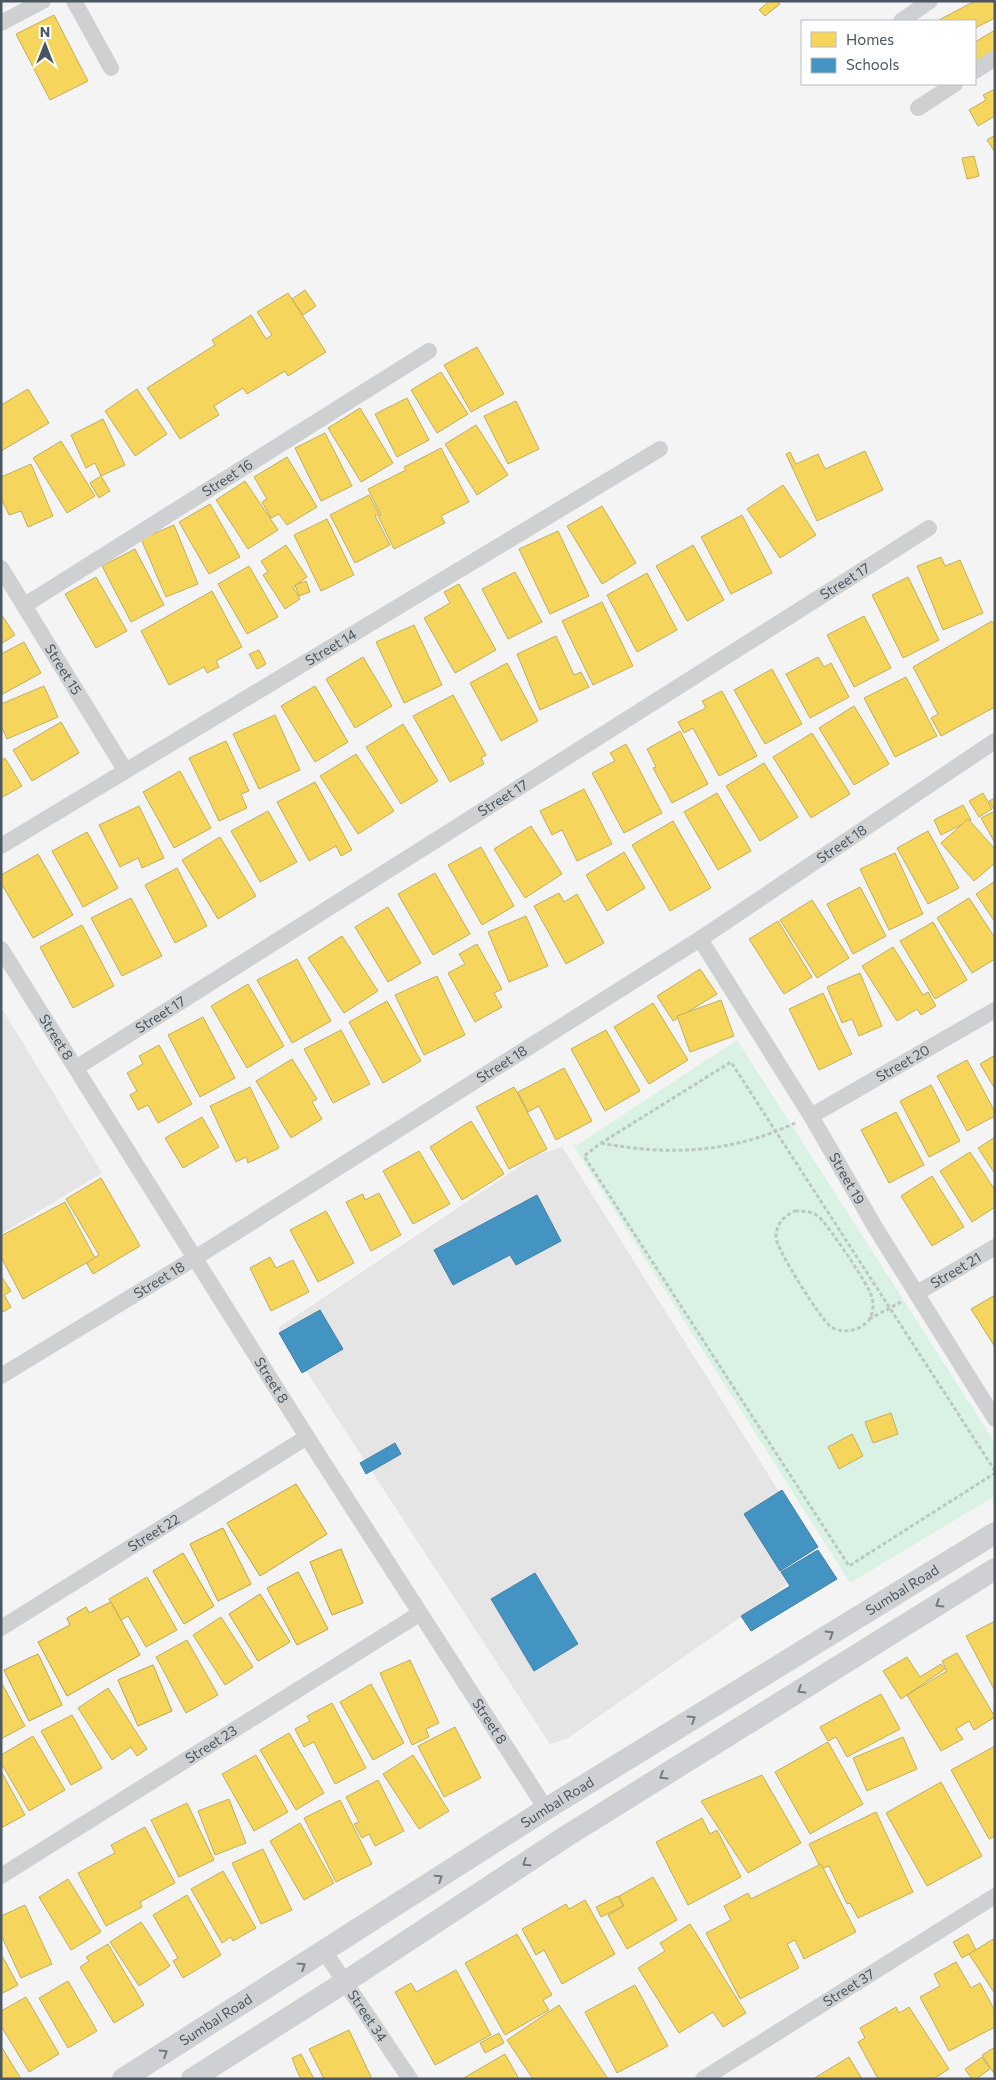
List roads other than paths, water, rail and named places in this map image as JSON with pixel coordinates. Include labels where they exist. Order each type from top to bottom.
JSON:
[{"type":"street","points":[[1,23],[43,1]]},
{"type":"street","points":[[74,1],[111,68]]},
{"type":"street","points":[[902,20],[930,1]]},
{"type":"street","points":[[976,70],[995,58]]},
{"type":"street","points":[[918,108],[953,85]]},
{"type":"street","name":"Street 16","points":[[25,605],[429,351]]},
{"type":"street","name":"Street 14","points":[[1,846],[660,449]]},
{"type":"street","name":"Street 17","points":[[76,1068],[929,528]]},
{"type":"street","name":"Street 15","points":[[1,568],[125,770]]},
{"type":"street","name":"Street 18","points":[[1,1376],[195,1258],[700,939],[995,741]]},
{"type":"street","name":"Street 19","points":[[700,939],[811,1116],[875,1227],[995,1420]]},
{"type":"street","name":"Street 8","points":[[1,949],[419,1614],[546,1809]]},
{"type":"street","name":"Street 20","points":[[811,1116],[995,1010]]},
{"type":"street","name":"Street 21","points":[[917,1293],[995,1247]]},
{"type":"street","name":"Street 22","points":[[1,1628],[307,1437]]},
{"type":"street","name":"Sumbal Road","points":[[123,2079],[546,1809],[995,1533]]},
{"type":"street","points":[[952,1560],[968,1585]]},
{"type":"street","points":[[192,2079],[345,1982],[565,1837],[995,1569]]},
{"type":"street","name":"Street 23","points":[[1,1876],[419,1614]]},
{"type":"street","name":"Street 37","points":[[703,2079],[995,1896]]},
{"type":"street","name":"Street 34","points":[[324,1951],[410,2079]]}]
